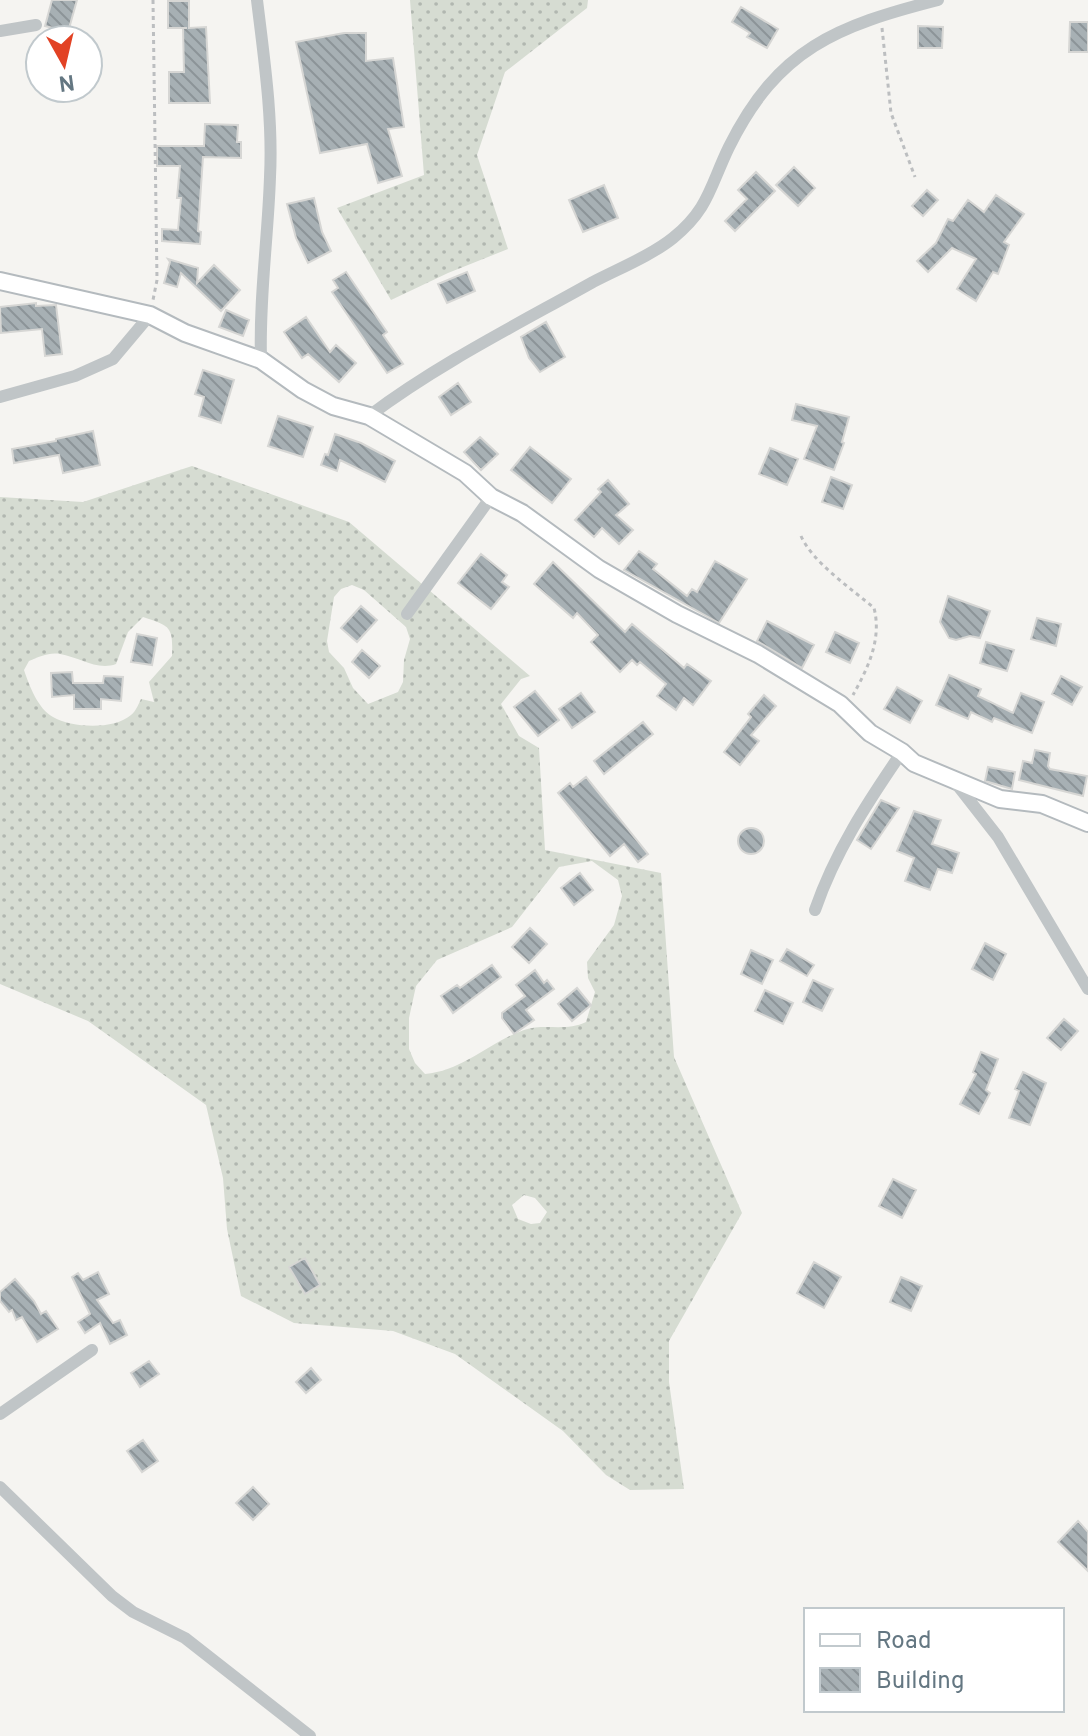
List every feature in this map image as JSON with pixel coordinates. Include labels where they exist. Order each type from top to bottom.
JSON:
[{"type":"street","points":[[257,0],[268,94],[271,175],[259,318],[261,360]]},
{"type":"street","points":[[369,416],[406,389],[458,358],[671,240],[701,211],[729,148],[765,90],[800,54],[824,39],[881,16],[938,0]]},
{"type":"street","points":[[0,31],[24,27]]},
{"type":"street","points":[[0,281],[150,315],[185,333],[261,360],[303,390],[333,406],[369,416],[465,473],[491,497],[522,513],[612,576],[677,614],[758,654],[840,704],[870,733],[914,763],[1000,799],[1042,804],[1088,823]]},
{"type":"street","points":[[0,397],[75,376],[113,359],[150,315]]},
{"type":"street","points":[[407,614],[491,497]]},
{"type":"street","points":[[815,910],[826,876],[849,832],[902,752]]},
{"type":"street","points":[[955,782],[998,837],[1088,989]]},
{"type":"street","points":[[0,1414],[92,1350]]},
{"type":"street","points":[[0,1487],[112,1596],[133,1612],[185,1638],[310,1736]]},
{"type":"path","points":[[150,315],[157,280],[153,0]]},
{"type":"path","points":[[881,16],[891,113],[915,177]]},
{"type":"path","points":[[801,536],[805,546],[817,558],[874,608],[876,640],[864,675],[846,707],[840,704]]},
{"type":"shaded area","points":[[410,0],[588,0],[587,8],[505,72],[477,155],[508,249],[391,300],[337,208],[424,175]]},
{"type":"shaded area","points":[[192,466],[349,522],[530,676],[521,679],[501,704],[519,736],[539,748],[545,850],[661,873],[674,1057],[742,1213],[669,1341],[669,1382],[684,1489],[630,1490],[606,1475],[563,1431],[455,1354],[393,1331],[294,1323],[241,1296],[227,1229],[223,1178],[206,1105],[88,1021],[0,984],[0,497],[83,502]],"holes":[[[352,585],[364,590],[406,627],[410,639],[404,660],[403,682],[398,692],[368,704],[353,688],[344,668],[329,652],[327,641],[334,597],[341,589]],[[143,617],[165,626],[171,633],[172,656],[149,682],[154,702],[141,699],[136,710],[124,720],[93,726],[61,721],[43,708],[24,670],[29,661],[56,654],[95,665],[116,664],[128,632]],[[592,861],[618,880],[622,896],[614,925],[587,962],[588,978],[595,992],[586,1022],[524,1030],[452,1068],[425,1074],[415,1063],[409,1049],[409,1018],[416,986],[437,960],[512,927],[559,867]],[[524,1195],[535,1198],[547,1212],[540,1223],[531,1224],[518,1219],[512,1205]]]},
{"type":"building","points":[[52,0],[77,0],[70,24],[46,24]]},
{"type":"building","points":[[168,1],[189,1],[189,28],[206,27],[210,103],[169,103],[169,72],[184,72],[183,28],[168,28]]},
{"type":"building","points":[[741,7],[778,29],[767,48],[747,37],[750,33],[732,22]]},
{"type":"building","points":[[1070,22],[1088,22],[1088,52],[1069,52]]},
{"type":"building","points":[[918,26],[943,27],[942,48],[918,48]]},
{"type":"building","points":[[344,33],[366,33],[366,61],[393,58],[404,127],[388,129],[402,176],[378,183],[367,144],[320,153],[296,42]]},
{"type":"building","points":[[205,124],[238,125],[237,142],[241,142],[241,158],[203,157],[198,231],[201,232],[200,244],[162,241],[162,229],[178,230],[180,166],[157,166],[157,146],[204,146]]},
{"type":"building","points":[[794,167],[815,188],[798,206],[776,185]]},
{"type":"building","points":[[756,172],[775,191],[735,231],[725,221],[747,199],[738,190]]},
{"type":"building","points":[[604,185],[618,218],[583,232],[569,200]]},
{"type":"building","points":[[927,190],[938,200],[923,216],[912,206]]},
{"type":"building","points":[[996,195],[1024,214],[1004,242],[1009,245],[998,274],[993,272],[976,301],[957,289],[976,259],[952,248],[928,272],[917,261],[936,243],[948,219],[953,221],[968,200],[984,212]]},
{"type":"building","points":[[314,198],[322,232],[331,251],[308,263],[296,238],[287,204]]},
{"type":"building","points":[[168,259],[198,268],[197,283],[214,265],[240,290],[221,311],[181,273],[177,287],[164,283],[170,262]]},
{"type":"building","points":[[346,272],[387,332],[383,335],[403,364],[387,373],[332,292],[338,288],[333,280]]},
{"type":"building","points":[[467,272],[475,291],[447,303],[438,284]]},
{"type":"building","points":[[36,303],[36,306],[56,305],[62,354],[45,356],[42,329],[1,333],[0,307]]},
{"type":"building","points":[[226,310],[249,320],[243,336],[219,327]]},
{"type":"building","points":[[306,317],[330,352],[336,345],[356,363],[339,382],[308,354],[302,358],[284,332]]},
{"type":"building","points":[[546,322],[565,357],[540,372],[529,358],[521,337]]},
{"type":"building","points":[[203,370],[234,380],[221,423],[199,416],[204,397],[195,394]]},
{"type":"building","points":[[458,383],[471,402],[451,415],[439,397]]},
{"type":"building","points":[[796,404],[849,417],[834,470],[804,459],[817,426],[792,420]]},
{"type":"building","points":[[278,416],[313,427],[303,457],[268,446]]},
{"type":"building","points":[[93,431],[100,465],[63,473],[59,455],[14,463],[12,449]]},
{"type":"building","points":[[335,434],[361,443],[395,461],[385,482],[340,460],[337,471],[321,465]]},
{"type":"building","points":[[480,437],[498,454],[481,470],[464,452]]},
{"type":"building","points":[[530,447],[571,479],[552,503],[511,470]]},
{"type":"building","points":[[770,448],[798,459],[787,485],[759,474]]},
{"type":"building","points":[[831,477],[852,485],[843,509],[822,502]]},
{"type":"building","points":[[608,480],[629,504],[616,515],[633,530],[619,544],[602,528],[594,537],[575,520]]},
{"type":"building","points":[[639,551],[657,564],[653,569],[687,596],[692,589],[697,592],[715,561],[747,579],[719,623],[624,570]]},
{"type":"building","points":[[481,554],[507,575],[502,582],[509,587],[491,609],[458,583]]},
{"type":"building","points":[[553,562],[625,632],[632,624],[684,668],[687,664],[711,681],[693,705],[684,698],[676,710],[657,696],[666,684],[640,662],[637,665],[632,660],[620,672],[591,642],[598,635],[577,613],[573,618],[534,584]]},
{"type":"building","points":[[948,596],[990,611],[980,638],[949,638],[940,622]]},
{"type":"building","points":[[361,606],[377,620],[357,642],[341,628]]},
{"type":"building","points":[[1037,618],[1061,624],[1056,646],[1031,639]]},
{"type":"building","points":[[767,621],[814,645],[802,668],[757,641]]},
{"type":"building","points":[[835,632],[859,643],[850,663],[826,652]]},
{"type":"building","points":[[137,634],[157,638],[152,665],[131,662]]},
{"type":"building","points":[[986,642],[1014,650],[1007,671],[980,663]]},
{"type":"building","points":[[362,650],[380,666],[369,678],[352,662]]},
{"type":"building","points":[[72,672],[73,683],[103,683],[104,676],[123,677],[121,701],[101,699],[101,709],[74,709],[74,695],[52,697],[51,673]]},
{"type":"building","points":[[949,675],[981,689],[978,696],[1013,713],[1021,693],[1044,702],[1032,733],[994,718],[992,722],[971,712],[968,719],[936,705]]},
{"type":"building","points":[[1061,676],[1082,687],[1072,705],[1052,694]]},
{"type":"building","points":[[897,687],[922,701],[910,723],[884,709]]},
{"type":"building","points":[[535,691],[559,720],[538,736],[514,707]]},
{"type":"building","points":[[581,693],[595,712],[572,728],[559,709]]},
{"type":"building","points":[[764,695],[776,706],[751,735],[759,741],[740,765],[724,752]]},
{"type":"building","points":[[643,722],[653,734],[604,774],[594,761]]},
{"type":"building","points":[[1035,750],[1050,753],[1050,769],[1087,776],[1083,796],[1019,780],[1023,761],[1032,763]]},
{"type":"building","points":[[988,767],[1015,772],[1012,789],[985,781]]},
{"type":"building","points":[[586,777],[648,854],[638,862],[624,844],[610,856],[558,793],[570,783],[573,787]]},
{"type":"building","points":[[881,800],[899,808],[871,849],[857,840]]},
{"type":"building","points":[[914,811],[941,820],[932,844],[959,853],[952,873],[938,869],[930,890],[905,881],[914,858],[897,851]]},
{"type":"building","points":[[751,828],[760,832],[764,841],[760,850],[751,854],[742,850],[738,841],[742,832]]},
{"type":"building","points":[[580,873],[593,890],[574,905],[561,888]]},
{"type":"building","points":[[530,928],[547,944],[529,963],[512,947]]},
{"type":"building","points":[[985,943],[1006,954],[993,980],[972,969]]},
{"type":"building","points":[[787,949],[814,965],[807,976],[780,961]]},
{"type":"building","points":[[751,950],[773,960],[762,984],[741,974]]},
{"type":"building","points":[[492,965],[501,977],[453,1013],[441,996],[457,985],[460,988]]},
{"type":"building","points":[[535,970],[544,983],[547,980],[554,989],[526,1010],[534,1020],[514,1034],[502,1018],[502,1013],[525,996],[516,985]]},
{"type":"building","points":[[813,980],[833,989],[822,1011],[803,1002]]},
{"type":"building","points":[[577,988],[591,1005],[572,1021],[558,1004]]},
{"type":"building","points":[[765,990],[793,1003],[783,1024],[755,1011]]},
{"type":"building","points":[[1064,1019],[1078,1031],[1061,1050],[1047,1038]]},
{"type":"building","points":[[981,1052],[998,1059],[986,1090],[990,1093],[979,1114],[960,1104],[976,1074],[973,1072]]},
{"type":"building","points":[[1023,1072],[1046,1083],[1030,1125],[1009,1118],[1019,1091],[1015,1089]]},
{"type":"building","points":[[893,1179],[916,1190],[902,1218],[879,1206]]},
{"type":"building","points":[[305,1258],[320,1285],[305,1294],[289,1267]]},
{"type":"building","points":[[814,1262],[841,1277],[824,1308],[797,1293]]},
{"type":"building","points":[[98,1272],[109,1294],[97,1300],[113,1323],[120,1320],[127,1335],[110,1344],[100,1323],[85,1333],[78,1322],[90,1314],[72,1277],[78,1273],[83,1280]]},
{"type":"building","points":[[901,1277],[922,1286],[911,1311],[890,1302]]},
{"type":"building","points":[[15,1279],[41,1314],[46,1311],[58,1329],[37,1342],[22,1317],[16,1320],[12,1310],[9,1312],[0,1301],[0,1292]]},
{"type":"building","points":[[149,1361],[159,1374],[140,1387],[131,1373]]},
{"type":"building","points":[[311,1368],[321,1380],[306,1393],[296,1382]]},
{"type":"building","points":[[143,1440],[158,1461],[142,1472],[127,1451]]},
{"type":"building","points":[[253,1487],[269,1504],[253,1520],[236,1503]]},
{"type":"building","points":[[1078,1521],[1088,1532],[1088,1571],[1058,1542]]}]
